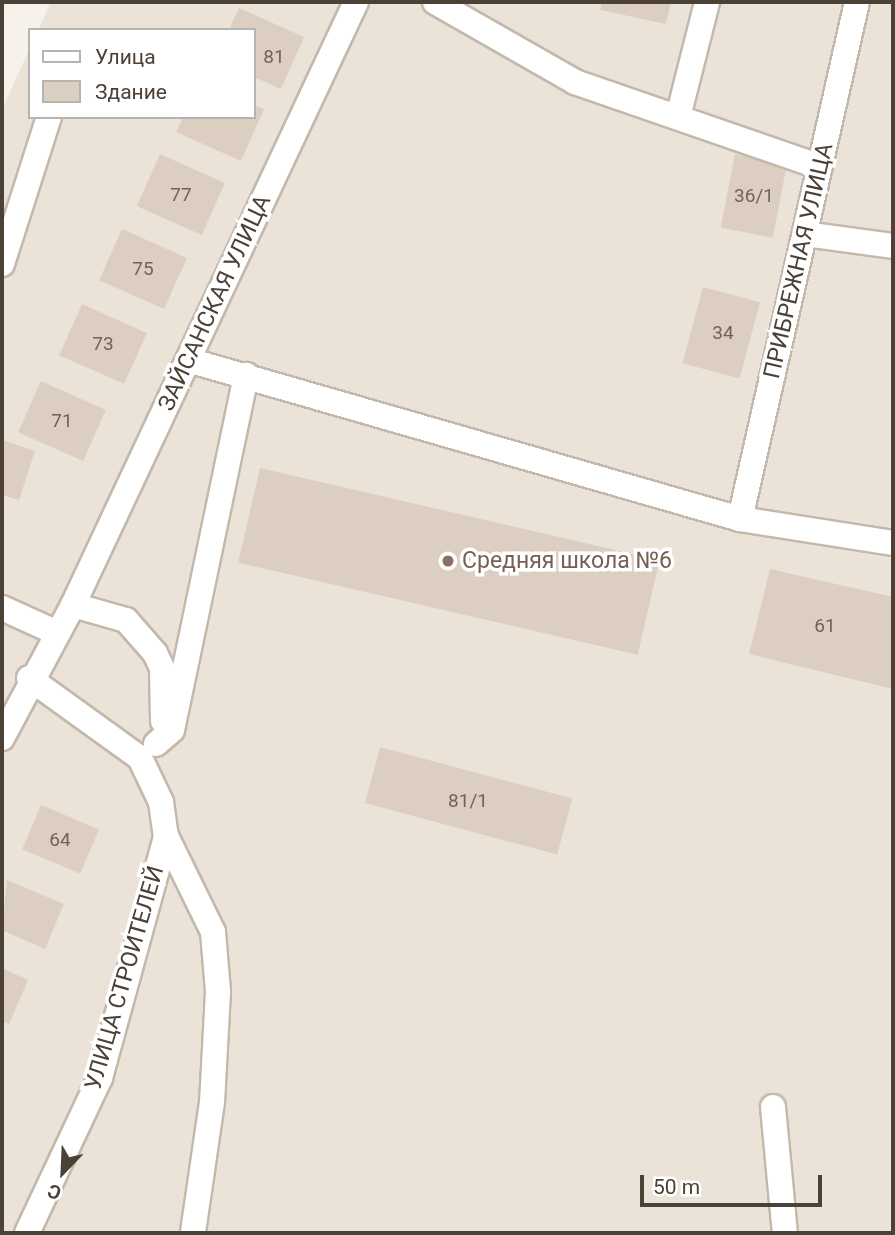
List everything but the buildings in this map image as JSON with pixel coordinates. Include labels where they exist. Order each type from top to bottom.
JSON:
[{"type":"street","name":"ЗАЙСАНСКАЯ УЛИЦА","points":[[2,738],[29,678],[74,606],[356,2]]},
{"type":"street","points":[[435,2],[575,82],[820,167]]},
{"type":"street","points":[[678,117],[707,2]]},
{"type":"street","name":"ПРИБРЕЖНАЯ УЛИЦА","points":[[740,519],[857,2]]},
{"type":"street","points":[[2,264],[48,119]]},
{"type":"street","points":[[805,234],[893,246]]},
{"type":"street","points":[[188,360],[740,519],[893,543]]},
{"type":"street","points":[[148,751],[172,730],[246,375]]},
{"type":"street","points":[[74,606],[127,620],[155,653],[162,668],[163,726],[148,751]]},
{"type":"street","points":[[2,608],[57,633]]},
{"type":"street","points":[[29,678],[148,751],[161,802],[166,836],[213,932],[218,992],[212,1102],[193,1233]]},
{"type":"street","name":"УЛИЦА СТРОИТЕЛЕЙ","points":[[27,1233],[100,1077],[166,836]]},
{"type":"street","points":[[774,1107],[785,1233]]},
{"type":"shaded area","points":[[51,2],[893,2],[893,1233],[2,1233],[2,109],[28,52],[28,119],[256,119],[256,28],[39,28]]},
{"type":"place","name":"Средняя школа №6","points":[[448,561]]}]
